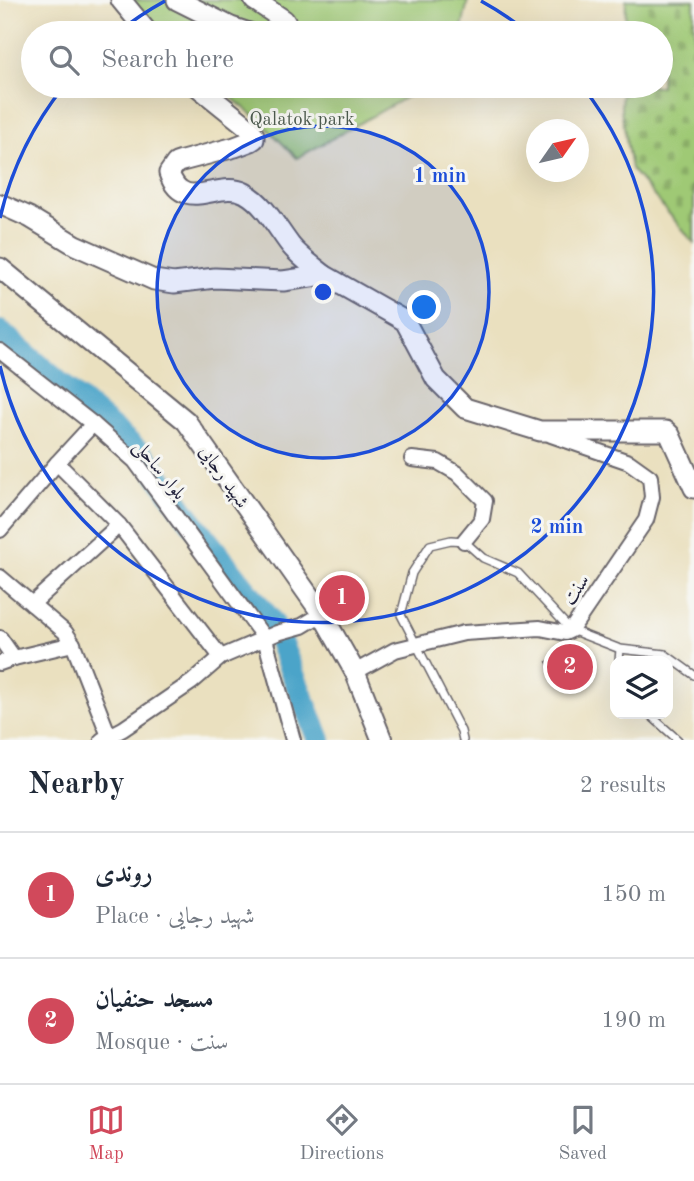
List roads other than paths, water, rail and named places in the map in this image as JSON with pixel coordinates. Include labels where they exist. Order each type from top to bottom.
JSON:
[{"type":"street","points":[[121,0],[138,21]]},
{"type":"street","points":[[177,0],[219,21]]},
{"type":"street","points":[[254,0],[285,21]]},
{"type":"street","points":[[212,98],[248,127],[254,139],[176,163],[169,173],[178,189],[186,194],[197,195],[225,190],[242,192],[262,208],[293,249],[324,275],[405,321],[436,379],[465,408],[540,431],[666,431],[694,488]]},
{"type":"street","points":[[0,204],[29,217],[75,245],[154,280],[174,283],[215,278],[283,281],[324,275]]},
{"type":"street","name":"شهید رجایی","points":[[0,268],[186,421],[322,614],[355,673],[382,740]]},
{"type":"street","name":"بلوار ساحلی","points":[[2,356],[93,424],[135,461],[271,636]]},
{"type":"street","points":[[0,530],[93,424]]},
{"type":"street","name":"سنت","points":[[355,673],[395,650],[464,633],[540,628],[565,633],[571,630],[646,520],[652,496],[650,477],[629,462],[540,431]]},
{"type":"street","points":[[412,459],[438,462],[457,473],[485,501],[482,519],[464,541]]},
{"type":"street","points":[[57,463],[118,525],[221,657]]},
{"type":"street","points":[[33,604],[118,525]]},
{"type":"street","points":[[0,578],[65,632],[73,645],[106,738],[192,682],[221,657],[302,626],[322,614]]},
{"type":"street","points":[[271,636],[293,740]]},
{"type":"street","points":[[0,638],[7,661],[73,645]]},
{"type":"lane","points":[[463,740],[461,731],[401,615],[412,573],[430,545],[451,540],[464,541],[483,558],[518,573],[571,630],[620,649],[665,654],[694,675]]},
{"type":"lane","points":[[619,656],[620,649]]},
{"type":"lane","points":[[655,719],[678,740]]},
{"type":"waterway","points":[[0,332],[145,457],[188,517],[273,624],[319,740]]},
{"type":"place","name":"روندی","points":[[342,598]]},
{"type":"place","name":"مسجد حنفیان","points":[[570,667]]},
{"type":"park label","name":"Qalatok park","points":[[302,118]]}]
